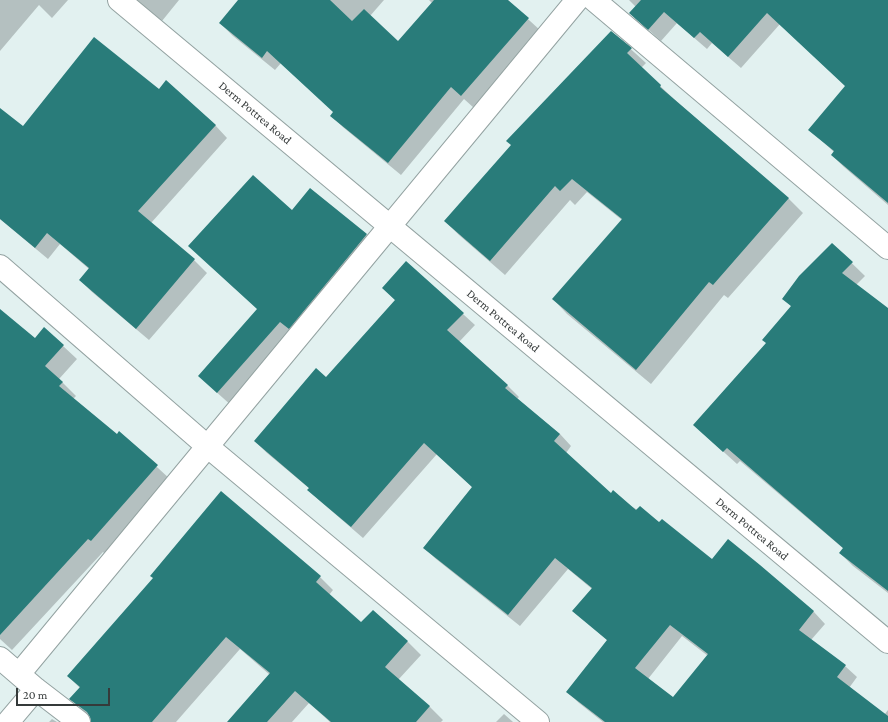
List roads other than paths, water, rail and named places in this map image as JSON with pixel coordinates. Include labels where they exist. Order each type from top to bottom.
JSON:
[{"type":"street","name":"Derm Pottrea Road","points":[[119,0],[888,642]]},
{"type":"street","points":[[19,674],[577,0]]},
{"type":"street","points":[[594,0],[888,248]]},
{"type":"street","points":[[0,266],[208,446],[538,722]]},
{"type":"street","points":[[0,658],[36,689],[79,722]]},
{"type":"street","points":[[8,722],[36,689]]}]
